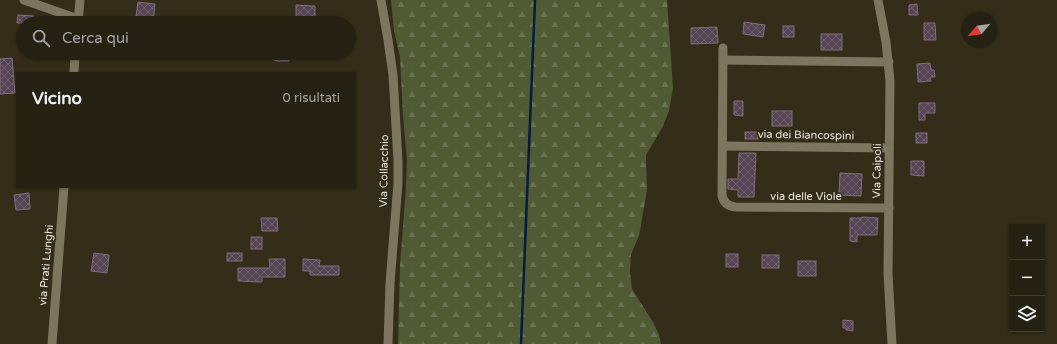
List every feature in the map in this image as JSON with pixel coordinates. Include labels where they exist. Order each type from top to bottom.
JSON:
[{"type":"street","points":[[24,0],[65,16]]},
{"type":"street","points":[[78,16],[80,0]]},
{"type":"street","name":"Via Collacchio","points":[[380,0],[392,69],[398,161],[390,277],[388,344]]},
{"type":"street","name":"Via Caipoli","points":[[878,0],[889,62],[890,148],[888,285],[892,344]]},
{"type":"street","points":[[722,146],[724,48]]},
{"type":"street","points":[[74,72],[75,60]]},
{"type":"street","points":[[723,60],[889,62]]},
{"type":"street","name":"via dei Biancospini","points":[[722,146],[890,148]]},
{"type":"street","name":"via delle Viole","points":[[722,146],[722,195],[728,205],[735,207],[889,208]]},
{"type":"street","name":"via Prati Lunghi","points":[[52,344],[64,188]]},
{"type":"green space","points":[[391,0],[667,0],[673,88],[669,111],[662,128],[646,155],[647,190],[639,236],[631,254],[630,272],[632,289],[653,322],[661,344],[398,344],[400,265],[407,160],[400,57],[394,31]]},
{"type":"building","points":[[138,2],[155,4],[154,16],[136,16]]},
{"type":"building","points":[[917,4],[918,15],[909,15],[909,5]]},
{"type":"building","points":[[296,5],[315,6],[315,16],[296,16]]},
{"type":"building","points":[[744,22],[765,25],[763,37],[743,34]]},
{"type":"building","points":[[924,23],[935,23],[936,40],[924,40]]},
{"type":"building","points":[[783,26],[794,26],[794,37],[783,37]]},
{"type":"building","points":[[717,27],[718,43],[691,44],[691,28]]},
{"type":"building","points":[[821,34],[842,34],[842,50],[821,50]]},
{"type":"building","points":[[12,58],[15,93],[0,94],[0,59]]},
{"type":"building","points":[[275,60],[289,61],[276,61]]},
{"type":"building","points":[[930,63],[931,70],[934,70],[935,77],[930,77],[931,81],[918,82],[917,64]]},
{"type":"building","points":[[734,101],[743,101],[743,116],[734,115]]},
{"type":"building","points":[[919,103],[935,103],[935,113],[925,113],[925,120],[919,120]]},
{"type":"building","points":[[772,111],[792,111],[792,126],[772,126]]},
{"type":"building","points":[[745,132],[758,132],[758,139],[745,139]]},
{"type":"building","points":[[916,133],[927,133],[927,143],[916,143]]},
{"type":"building","points":[[739,153],[756,153],[754,197],[738,197],[738,190],[728,189],[728,179],[738,179]]},
{"type":"building","points":[[911,161],[924,161],[924,176],[911,175]]},
{"type":"building","points":[[840,173],[862,174],[861,196],[839,195]]},
{"type":"building","points":[[29,193],[30,209],[16,210],[14,195]]},
{"type":"building","points":[[261,218],[277,218],[278,231],[262,231]]},
{"type":"building","points":[[850,218],[878,218],[877,235],[857,235],[857,242],[850,241]]},
{"type":"building","points":[[251,237],[262,237],[262,249],[251,249]]},
{"type":"building","points":[[94,253],[109,255],[107,273],[91,271]]},
{"type":"building","points":[[227,253],[242,253],[242,261],[227,261]]},
{"type":"building","points":[[726,254],[738,254],[738,267],[726,267]]},
{"type":"building","points":[[762,255],[779,255],[779,268],[762,268]]},
{"type":"building","points":[[269,259],[285,259],[285,277],[262,277],[262,282],[238,281],[238,268],[270,268]]},
{"type":"building","points":[[303,259],[320,260],[319,266],[339,266],[339,275],[310,275],[310,271],[303,271]]},
{"type":"building","points":[[798,261],[816,261],[816,276],[798,276]]},
{"type":"building","points":[[843,320],[853,321],[853,331],[843,328]]},
{"type":"waterway","points":[[521,344],[535,0]]}]
